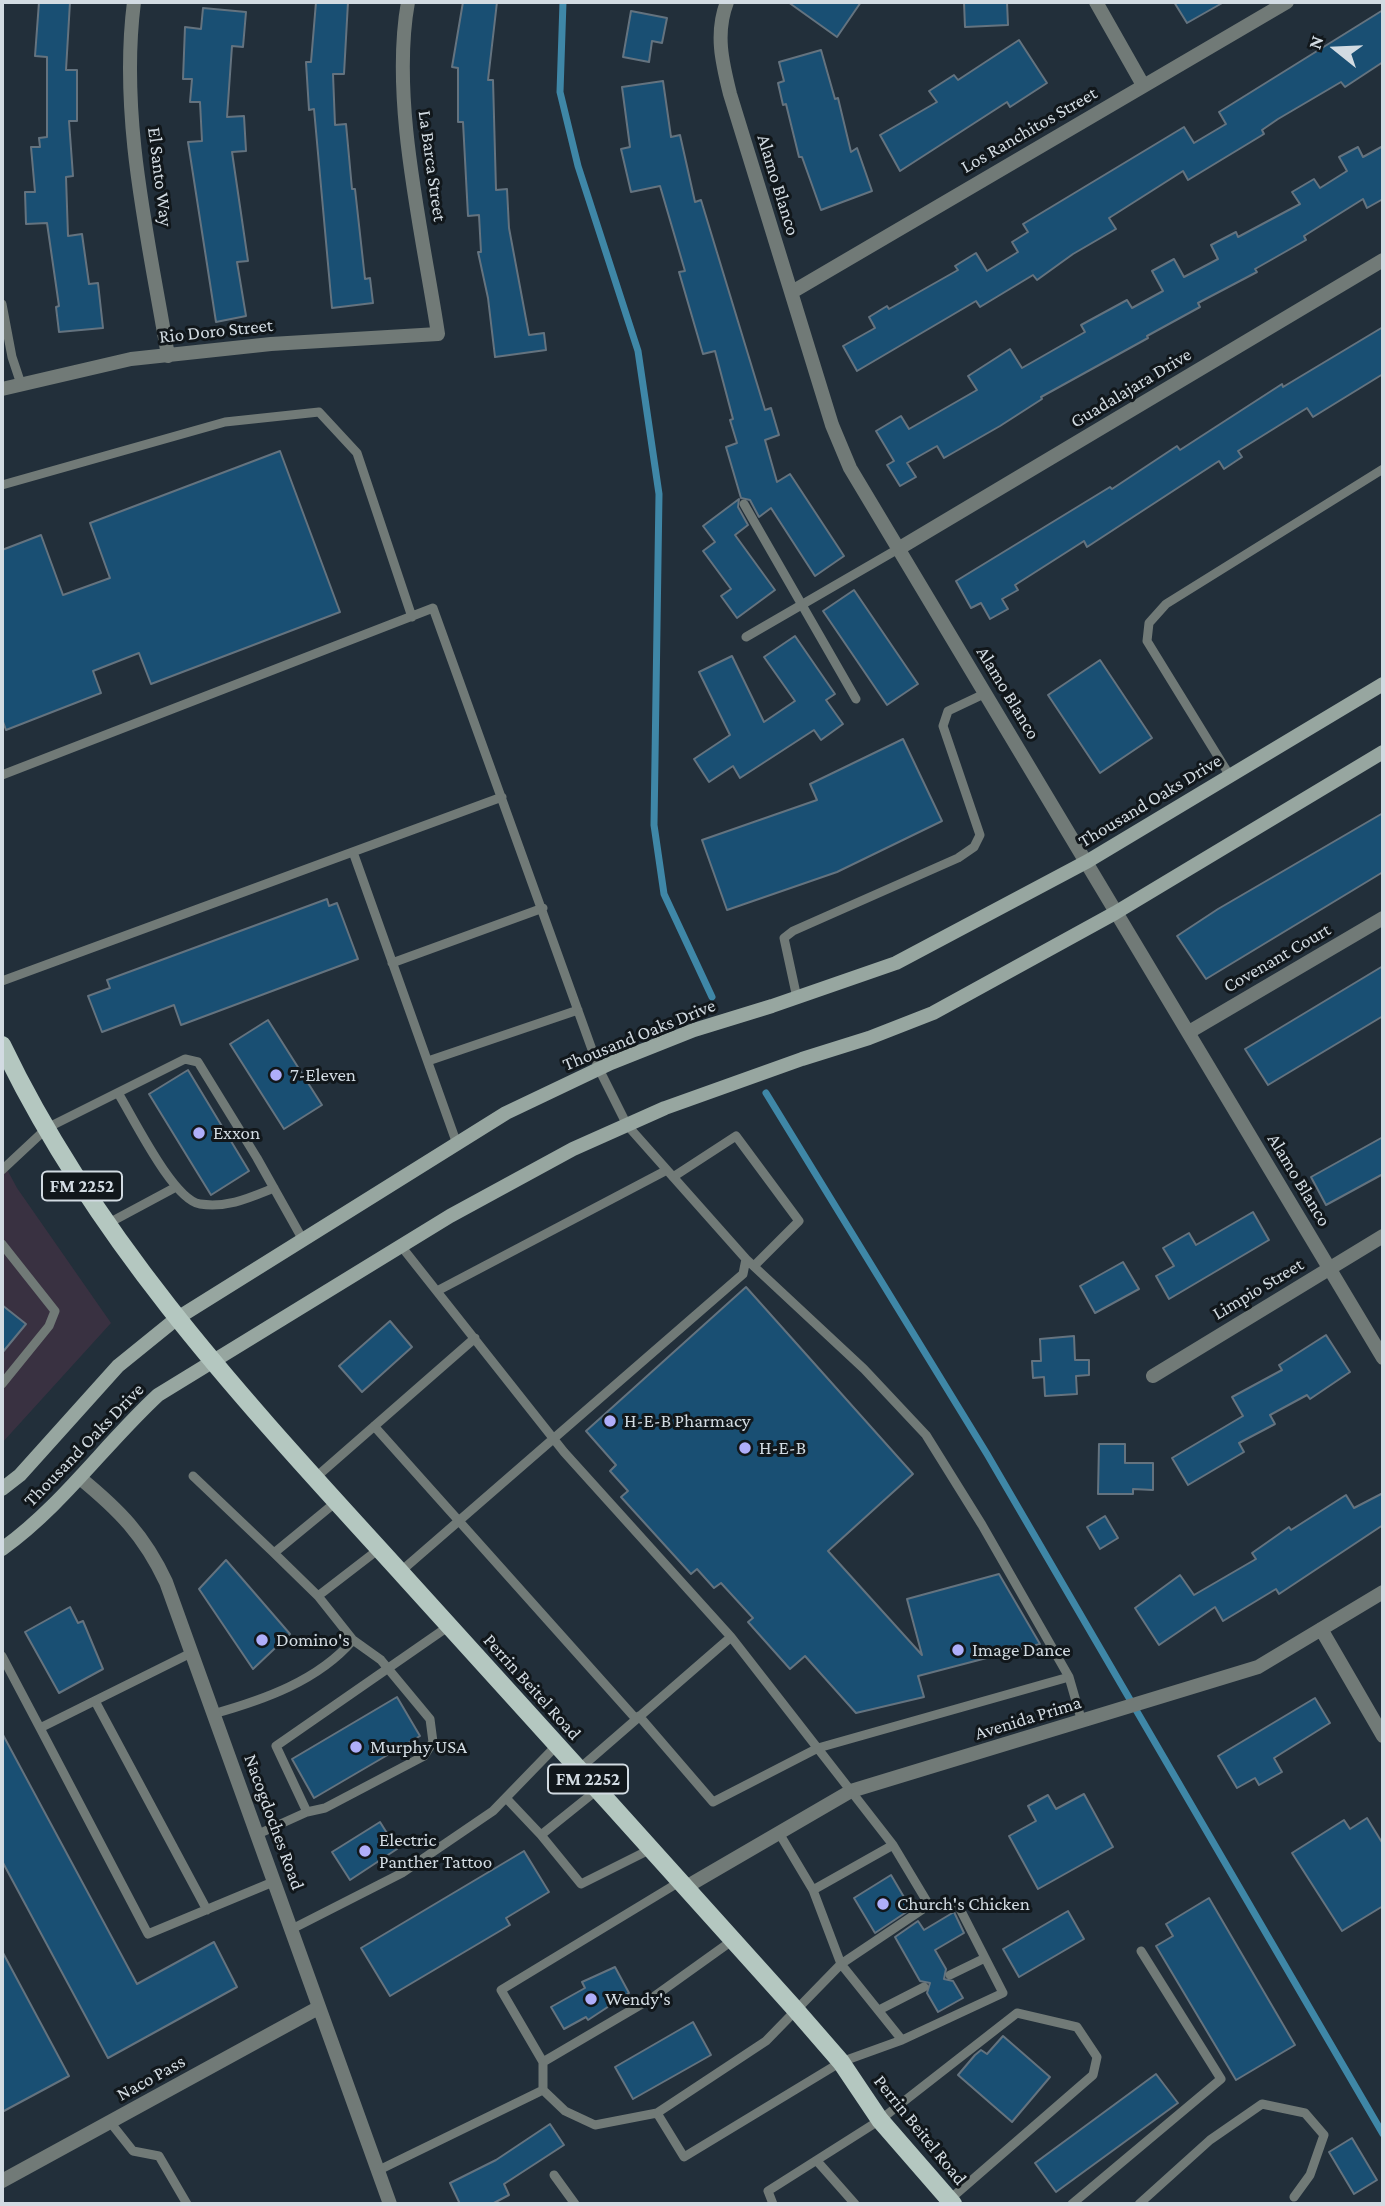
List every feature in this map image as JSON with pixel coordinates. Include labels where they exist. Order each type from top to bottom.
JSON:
[{"type":"main road","name":"Thousand Oaks Drive","points":[[2,1489],[20,1475],[118,1366],[176,1319],[506,1113],[599,1069],[694,1030],[896,963],[1088,861],[1383,684]]},
{"type":"main road","name":"Thousand Oaks Drive","points":[[2,1549],[29,1530],[80,1478],[120,1430],[158,1395],[401,1246],[573,1149],[665,1108],[869,1038],[933,1013],[1115,914],[1383,752]]},
{"type":"main road","name":"FM 2252","points":[[3,1049],[47,1128],[107,1224],[211,1362]]},
{"type":"main road","name":"Perrin Beitel Road","points":[[211,1362],[841,2062],[880,2120],[951,2202]]},
{"type":"street","name":"El Santo Way","points":[[134,2],[131,83],[134,136],[168,356]]},
{"type":"street","name":"La Barca Street","points":[[408,2],[403,27],[404,115],[438,334]]},
{"type":"street","name":"Alamo Blanco","points":[[727,2],[720,32],[722,62],[832,425],[872,508],[1088,861],[1115,914],[1189,1032],[1383,1358]]},
{"type":"street","points":[[1096,2],[1143,85]]},
{"type":"street","name":"Los Ranchitos Street","points":[[792,292],[1287,2]]},
{"type":"street","name":"Guadalajara Drive","points":[[898,549],[1383,260]]},
{"type":"street","name":"Rio Doro Street","points":[[2,389],[131,359],[271,344],[438,334]]},
{"type":"street","name":"Covenant Court","points":[[1189,1032],[1383,918]]},
{"type":"street","name":"Limpio Street","points":[[1153,1376],[1383,1236]]},
{"type":"street","name":"Nacogdoches Road","points":[[80,1478],[116,1508],[150,1548],[214,1714],[390,2204]]},
{"type":"street","name":"Avenida Prima","points":[[683,1884],[851,1791],[1115,1713],[1258,1667],[1383,1592]]},
{"type":"street","points":[[1321,1629],[1383,1736]]},
{"type":"street","name":"Naco Pass","points":[[2,2181],[318,2008]]},
{"type":"lane","points":[[2,304],[12,357],[22,384]]},
{"type":"lane","points":[[2,485],[225,422],[319,412],[357,453],[412,617]]},
{"type":"lane","points":[[1230,775],[1147,641],[1149,623],[1166,604],[1383,469]]},
{"type":"lane","points":[[744,504],[856,699]]},
{"type":"lane","points":[[746,638],[898,549]]},
{"type":"lane","points":[[2,775],[433,608],[599,1069],[627,1125],[746,1259],[864,1368],[926,1436],[982,1525],[1069,1677],[1082,1722]]},
{"type":"lane","points":[[797,998],[784,939],[793,931],[939,867],[974,847],[980,835],[943,726],[948,711],[985,693]]},
{"type":"lane","points":[[2,981],[502,797]]},
{"type":"lane","points":[[353,852],[457,1144]]},
{"type":"lane","points":[[392,963],[542,908]]},
{"type":"lane","points":[[428,1061],[578,1010]]},
{"type":"lane","points":[[2,1170],[47,1128],[185,1059],[198,1062],[303,1240]]},
{"type":"lane","points":[[118,1093],[176,1187],[198,1204],[236,1204],[274,1188]]},
{"type":"lane","points":[[437,1291],[670,1174],[736,1136],[799,1221],[754,1266]]},
{"type":"lane","points":[[107,1224],[176,1187]]},
{"type":"lane","points":[[2,1244],[55,1311],[49,1326],[2,1384]]},
{"type":"lane","points":[[401,1246],[553,1437],[731,1637],[893,1845],[929,1905]]},
{"type":"lane","points":[[400,1572],[743,1274],[746,1259]]},
{"type":"lane","points":[[315,1478],[475,1338]]},
{"type":"lane","points":[[374,1426],[713,1802],[818,1748],[1069,1677]]},
{"type":"lane","points":[[192,1476],[318,1596],[353,1640],[381,1660],[430,1719],[433,1742],[424,1756],[326,1808],[307,1812],[256,1835]]},
{"type":"lane","points":[[274,1553],[336,1502]]},
{"type":"lane","points":[[318,1596],[379,1549]]},
{"type":"lane","points":[[307,1812],[276,1746],[449,1626]]},
{"type":"lane","points":[[579,1769],[731,1637]]},
{"type":"lane","points":[[214,1714],[281,1691],[342,1653],[353,1640]]},
{"type":"lane","points":[[40,1728],[191,1653]]},
{"type":"lane","points":[[2,1657],[148,1934],[273,1882]]},
{"type":"lane","points":[[95,1701],[207,1910]]},
{"type":"lane","points":[[290,1930],[402,1873],[493,1811],[557,1745]]},
{"type":"lane","points":[[541,1835],[597,1790]]},
{"type":"lane","points":[[506,1798],[581,1884],[651,1849]]},
{"type":"lane","points":[[779,1833],[813,1890],[841,1964],[902,2040]]},
{"type":"lane","points":[[813,1890],[893,1845]]},
{"type":"lane","points":[[657,2113],[684,2157],[841,2062],[902,2040],[1003,1993],[958,1905],[929,1905],[841,1964],[765,2041],[657,2113],[595,2125],[565,2111],[543,2090],[543,2063],[501,1990],[683,1884]]},
{"type":"lane","points":[[543,2063],[652,1998],[733,1940]]},
{"type":"lane","points":[[1072,2204],[1221,2079],[1141,1951]]},
{"type":"lane","points":[[950,1975],[985,1958]]},
{"type":"lane","points":[[878,2010],[924,1987]]},
{"type":"lane","points":[[773,2204],[768,2191],[880,2120],[1017,2012],[1077,2027],[1097,2057],[1093,2075],[951,2202]]},
{"type":"lane","points":[[379,2170],[543,2090]]},
{"type":"lane","points":[[1139,2204],[1210,2140],[1262,2104],[1305,2113],[1324,2135],[1310,2175],[1294,2197]]},
{"type":"lane","points":[[110,2122],[133,2151],[159,2156],[187,2204]]},
{"type":"lane","points":[[817,2161],[855,2204]]},
{"type":"lane","points":[[554,2175],[575,2204]]},
{"type":"shaded area","points":[[2,1160],[17,1188],[111,1323],[2,1443]]},
{"type":"building","points":[[39,2],[70,2],[66,70],[77,70],[77,121],[69,121],[73,176],[66,177],[68,236],[82,234],[89,284],[98,283],[103,328],[59,332],[56,307],[59,306],[47,223],[26,224],[25,192],[35,192],[31,147],[40,147],[39,138],[47,137],[47,57],[35,56]]},
{"type":"building","points":[[316,2],[348,2],[344,74],[333,74],[335,125],[346,124],[365,279],[370,278],[373,303],[332,308],[314,109],[309,110],[306,62],[311,62]]},
{"type":"building","points":[[463,2],[497,2],[488,80],[493,80],[496,190],[507,189],[509,228],[529,335],[544,333],[546,350],[495,357],[488,298],[478,252],[481,252],[479,215],[468,216],[463,122],[458,122],[458,68],[452,67]]},
{"type":"building","points":[[788,2],[861,2],[837,37]]},
{"type":"building","points":[[964,2],[1007,2],[1008,25],[965,27]]},
{"type":"building","points":[[1174,2],[1224,2],[1187,23]]},
{"type":"building","points":[[203,8],[246,12],[243,47],[232,46],[227,117],[244,116],[246,151],[232,152],[248,261],[237,262],[246,316],[216,322],[188,142],[202,141],[200,102],[190,102],[192,79],[183,79],[185,27],[201,29]]},
{"type":"building","points":[[1383,10],[1383,62],[1345,87],[1341,82],[1278,119],[1262,130],[1264,134],[1188,180],[1183,171],[1109,218],[1116,229],[1073,254],[1037,280],[1033,275],[980,307],[976,301],[857,371],[843,346],[875,328],[869,317],[887,306],[889,309],[958,270],[955,266],[976,253],[987,271],[1018,252],[1012,242],[1028,232],[1023,224],[1184,127],[1194,143],[1226,124],[1219,112]]},
{"type":"building","points":[[631,11],[667,18],[662,43],[652,41],[649,62],[623,57]]},
{"type":"building","points":[[1019,40],[1047,83],[1010,107],[1007,102],[900,171],[880,135],[937,102],[929,91],[954,75],[958,80]]},
{"type":"building","points":[[821,50],[835,99],[838,98],[851,152],[857,148],[872,191],[821,210],[802,157],[799,157],[778,83],[784,81],[779,62]]},
{"type":"building","points":[[663,81],[671,137],[680,135],[695,202],[701,200],[765,410],[771,408],[779,435],[765,440],[777,482],[790,474],[844,556],[815,576],[771,508],[759,517],[750,500],[741,498],[726,447],[737,443],[730,420],[733,419],[715,351],[703,354],[679,272],[685,271],[660,186],[631,192],[621,149],[630,147],[622,87]]},
{"type":"building","points":[[1383,146],[1383,199],[1367,208],[1363,199],[1304,236],[1306,240],[1255,269],[1257,272],[1198,303],[1200,307],[1041,397],[1042,399],[1000,426],[944,458],[937,446],[907,463],[916,477],[900,486],[887,465],[894,461],[876,431],[901,416],[909,429],[977,390],[968,376],[1010,349],[1022,368],[1085,332],[1081,325],[1127,300],[1132,308],[1163,291],[1152,271],[1174,259],[1184,277],[1218,259],[1211,245],[1236,232],[1238,237],[1300,204],[1292,192],[1314,179],[1320,188],[1347,171],[1339,157],[1358,147],[1363,157]]},
{"type":"building","points":[[1383,327],[1383,374],[1313,417],[1307,408],[1238,451],[1242,457],[1224,469],[1219,461],[1087,547],[1084,541],[1015,585],[1018,590],[1002,599],[1008,609],[990,619],[981,603],[971,608],[956,581],[1110,487],[1112,489],[1177,446],[1180,450],[1282,384],[1283,387]]},
{"type":"building","points":[[280,451],[340,612],[151,684],[139,653],[93,671],[101,693],[6,730],[2,719],[2,550],[41,535],[63,595],[110,578],[90,523]]},
{"type":"building","points":[[739,499],[738,507],[748,525],[735,535],[775,590],[737,618],[721,596],[731,589],[703,551],[715,542],[703,526]]},
{"type":"building","points":[[854,590],[918,684],[887,705],[823,611]]},
{"type":"building","points":[[795,636],[835,694],[826,700],[843,724],[821,740],[814,730],[740,778],[733,766],[709,782],[694,759],[730,735],[699,672],[732,656],[764,722],[795,701],[764,657]]},
{"type":"building","points":[[1100,660],[1152,738],[1100,773],[1048,695]]},
{"type":"building","points":[[903,739],[942,821],[837,872],[727,910],[702,840],[817,800],[810,784]]},
{"type":"building","points":[[1383,813],[1383,872],[1206,979],[1177,936],[1218,909]]},
{"type":"building","points":[[327,899],[329,906],[337,903],[358,959],[181,1025],[174,1005],[102,1032],[88,996],[110,988],[107,980]]},
{"type":"building","points":[[1383,966],[1383,1016],[1268,1085],[1245,1049]]},
{"type":"building","name":"7-Eleven","points":[[268,1020],[322,1105],[284,1129],[230,1044]]},
{"type":"building","name":"Exxon","points":[[188,1070],[249,1171],[211,1195],[149,1094]]},
{"type":"building","points":[[1383,1137],[1383,1174],[1326,1205],[1311,1177]]},
{"type":"building","points":[[1253,1212],[1269,1240],[1169,1299],[1156,1276],[1174,1266],[1163,1248],[1189,1233],[1196,1245]]},
{"type":"building","points":[[1123,1262],[1139,1289],[1095,1313],[1080,1286]]},
{"type":"building","name":"H-E-B","points":[[746,1287],[913,1474],[828,1551],[922,1655],[907,1599],[999,1574],[1040,1644],[918,1676],[924,1697],[856,1713],[805,1656],[790,1669],[748,1622],[753,1618],[721,1583],[714,1588],[697,1569],[691,1574],[621,1497],[628,1491],[610,1471],[616,1465],[586,1431]]},
{"type":"building","points":[[2,1305],[26,1324],[2,1353]]},
{"type":"building","points":[[390,1321],[412,1347],[362,1392],[339,1366]]},
{"type":"building","points":[[1326,1335],[1350,1372],[1310,1399],[1307,1395],[1270,1415],[1275,1424],[1239,1443],[1244,1452],[1188,1485],[1172,1458],[1243,1416],[1232,1397],[1282,1370],[1279,1365]]},
{"type":"building","points":[[1074,1336],[1075,1360],[1089,1360],[1089,1375],[1076,1376],[1077,1394],[1045,1396],[1044,1377],[1033,1378],[1032,1361],[1041,1361],[1040,1339]]},
{"type":"building","points":[[1099,1444],[1125,1444],[1125,1463],[1153,1463],[1153,1490],[1133,1489],[1133,1494],[1098,1494]]},
{"type":"building","points":[[1383,1493],[1383,1525],[1279,1594],[1276,1589],[1223,1621],[1215,1607],[1159,1645],[1135,1608],[1180,1575],[1194,1595],[1256,1559],[1252,1553],[1289,1527],[1291,1530],[1346,1495],[1354,1508]]},
{"type":"building","points":[[1105,1516],[1118,1538],[1100,1549],[1087,1527]]},
{"type":"building","points":[[226,1560],[290,1634],[253,1669],[199,1589]]},
{"type":"building","points":[[70,1607],[78,1623],[83,1621],[103,1669],[59,1693],[25,1632]]},
{"type":"building","name":"Murphy USA","points":[[397,1697],[420,1736],[314,1798],[292,1759]]},
{"type":"building","points":[[1315,1698],[1330,1723],[1274,1758],[1282,1772],[1259,1785],[1255,1778],[1237,1788],[1218,1756]]},
{"type":"building","points":[[2,1733],[137,1984],[214,1942],[237,1987],[108,2058],[2,1861]]},
{"type":"building","points":[[1084,1794],[1113,1847],[1038,1889],[1009,1836],[1036,1821],[1028,1806],[1048,1795],[1056,1809]]},
{"type":"building","points":[[1367,1818],[1383,1844],[1383,1906],[1342,1931],[1292,1853],[1344,1820],[1350,1829]]},
{"type":"building","name":"Electric Panther Tattoo","points":[[380,1822],[397,1849],[350,1880],[332,1852]]},
{"type":"building","points":[[524,1851],[549,1892],[506,1918],[510,1925],[390,1996],[361,1948]]},
{"type":"building","name":"Church's Chicken","points":[[891,1875],[911,1909],[875,1933],[854,1898]]},
{"type":"building","points":[[1209,1898],[1295,2045],[1236,2080],[1156,1946],[1173,1936],[1166,1924]]},
{"type":"building","points":[[1068,1911],[1084,1939],[1019,1977],[1003,1949]]},
{"type":"building","points":[[954,1912],[964,1933],[935,1950],[946,1969],[944,1979],[953,1981],[963,1998],[938,2012],[927,1993],[930,1983],[920,1981],[895,1937],[918,1921],[924,1930]]},
{"type":"building","points":[[2,1951],[69,2076],[2,2112]]},
{"type":"building","name":"Wendy's","points":[[615,1967],[629,1993],[588,2020],[586,2017],[564,2029],[551,2007],[585,1988],[582,1982]]},
{"type":"building","points":[[693,2022],[711,2055],[633,2099],[615,2067]]},
{"type":"building","points":[[1003,2036],[1050,2077],[1012,2122],[958,2075],[975,2055],[981,2050],[987,2054]]},
{"type":"building","points":[[1156,2074],[1178,2103],[1056,2192],[1035,2163]]},
{"type":"building","points":[[550,2124],[564,2145],[504,2184],[509,2195],[492,2204],[460,2204],[450,2183],[496,2160]]},
{"type":"building","points":[[1352,2138],[1377,2180],[1354,2194],[1329,2152]]},
{"type":"waterway","points":[[563,2],[560,92],[578,166],[638,351],[659,494],[654,825],[664,894],[712,997]]},
{"type":"waterway","points":[[766,1093],[987,1454],[1383,2134]]},
{"type":"place","name":"7-Eleven","points":[[276,1075]]},
{"type":"place","name":"Exxon","points":[[199,1133]]},
{"type":"place","name":"H-E-B Pharmacy","points":[[610,1421]]},
{"type":"place","name":"H-E-B","points":[[745,1448]]},
{"type":"place","name":"Domino's","points":[[262,1640]]},
{"type":"place","name":"Image Dance","points":[[958,1650]]},
{"type":"place","name":"Murphy USA","points":[[356,1747]]},
{"type":"place","name":"Electric Panther Tattoo","points":[[365,1851]]},
{"type":"place","name":"Church's Chicken","points":[[883,1904]]},
{"type":"place","name":"Wendy's","points":[[591,1999]]}]
